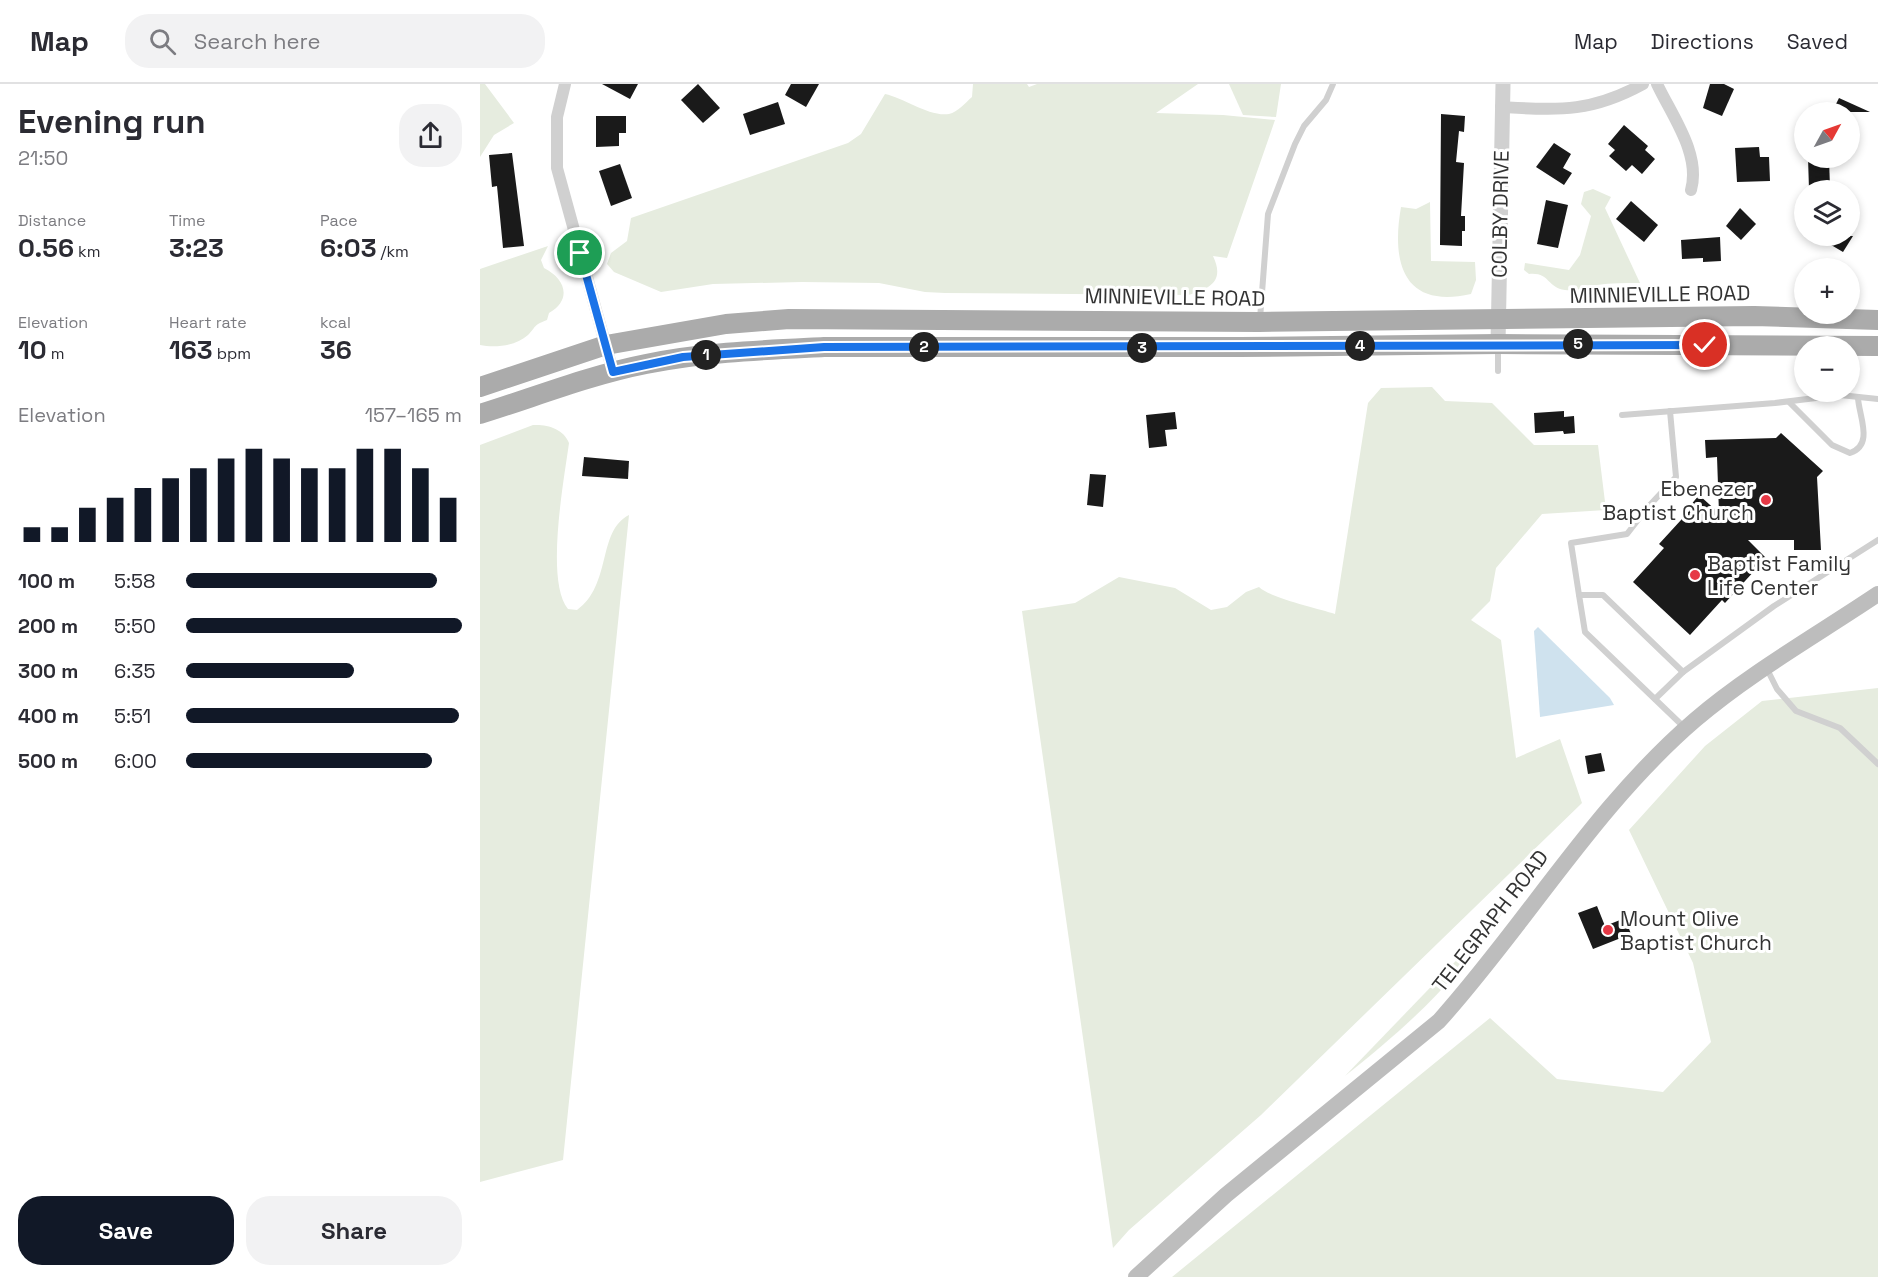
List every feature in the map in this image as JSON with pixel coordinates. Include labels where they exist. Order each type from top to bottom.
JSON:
[{"type":"main road","name":"MINNIEVILLE ROAD","points":[[480,387],[606,345],[726,324],[789,319],[1259,322],[1754,316],[1878,320]]},
{"type":"main road","points":[[480,414],[613,372],[683,357],[824,347],[1228,348],[1498,344],[1878,346]]},
{"type":"main road","name":"TELEGRAPH ROAD","points":[[1136,1277],[1218,1202],[1439,1021],[1467,990],[1583,839],[1686,729],[1712,706],[1878,594]]},
{"type":"street","points":[[565,84],[557,117],[557,168],[613,372]]},
{"type":"street","name":"COLBY DRIVE","points":[[1498,344],[1503,84]]},
{"type":"street","points":[[1501,107],[1550,110],[1585,107],[1608,101],[1643,84]]},
{"type":"street","points":[[1657,84],[1690,154],[1694,168],[1691,190]]},
{"type":"lane","points":[[1259,322],[1268,214],[1295,144],[1304,126],[1326,100],[1333,84]]},
{"type":"lane","points":[[1498,344],[1498,371]]},
{"type":"lane","points":[[1860,397],[1878,399]]},
{"type":"lane","points":[[1622,415],[1794,401]]},
{"type":"lane","points":[[1789,402],[1832,445],[1850,453],[1859,447],[1864,434],[1859,402]]},
{"type":"lane","points":[[1670,411],[1676,477],[1648,507],[1631,532],[1618,537],[1571,543],[1585,632],[1686,729]]},
{"type":"lane","points":[[1655,699],[1683,672],[1774,606],[1878,540]]},
{"type":"lane","points":[[1579,595],[1603,595],[1683,672]]},
{"type":"lane","points":[[1767,668],[1777,689],[1796,711],[1840,728],[1878,764]]},
{"type":"shaded area","points":[[480,84],[485,84],[514,123],[494,135],[480,157]]},
{"type":"shaded area","points":[[973,84],[1027,84],[1029,87],[1037,84],[1198,84],[1156,113],[1223,115],[1275,120],[1227,258],[1213,256],[1217,272],[1213,283],[1203,290],[1188,295],[945,293],[925,292],[879,283],[802,282],[713,284],[661,292],[614,272],[607,264],[611,253],[627,241],[631,218],[848,143],[861,134],[885,94],[933,113],[949,114],[972,97]]},
{"type":"shaded area","points":[[1229,84],[1281,84],[1276,117],[1243,115]]},
{"type":"shaded area","points":[[1593,189],[1611,197],[1605,208],[1640,283],[1602,284],[1565,290],[1559,289],[1541,275],[1529,274],[1524,270],[1525,263],[1569,270],[1580,255],[1591,216],[1581,204],[1584,192]]},
{"type":"shaded area","points":[[1430,202],[1431,261],[1475,262],[1476,280],[1471,294],[1448,297],[1430,295],[1417,288],[1407,278],[1401,264],[1398,247],[1401,207],[1416,209]]},
{"type":"shaded area","points":[[548,246],[541,260],[544,268],[561,284],[563,296],[561,302],[549,313],[547,320],[537,325],[518,342],[505,345],[480,345],[480,269]]},
{"type":"shaded area","points":[[1432,387],[1445,401],[1492,403],[1534,445],[1598,445],[1606,510],[1542,514],[1496,568],[1490,601],[1471,620],[1501,640],[1516,758],[1560,739],[1582,803],[1261,1115],[1129,1230],[1113,1248],[1022,611],[1075,603],[1119,577],[1175,588],[1211,610],[1227,607],[1246,592],[1259,587],[1283,599],[1335,614],[1368,403],[1381,388]]},
{"type":"shaded area","points":[[533,425],[554,428],[567,438],[569,443],[560,504],[557,554],[561,595],[568,609],[577,610],[588,599],[595,587],[612,533],[629,515],[563,1160],[480,1182],[480,445]]},
{"type":"shaded area","points":[[1878,688],[1878,1277],[1172,1277],[1490,1018],[1557,1079],[1663,1092],[1711,1042],[1693,963],[1629,830],[1705,746],[1762,701]]},
{"type":"shaded area","points":[[1503,912],[1468,960],[1431,1001],[1345,1076]]},
{"type":"water","points":[[1538,627],[1610,698],[1614,705],[1540,717],[1534,631]]},
{"type":"building","points":[[602,84],[638,84],[630,99]]},
{"type":"building","points":[[698,84],[720,108],[703,123],[681,100]]},
{"type":"building","points":[[791,84],[819,84],[806,107],[785,95]]},
{"type":"building","points":[[1710,84],[1724,84],[1734,89],[1722,116],[1703,108]]},
{"type":"building","points":[[778,102],[785,124],[750,135],[743,114]]},
{"type":"building","points":[[1860,107],[1870,112],[1860,112]]},
{"type":"building","points":[[1441,114],[1465,116],[1464,132],[1459,131],[1456,162],[1464,163],[1461,216],[1465,216],[1465,231],[1462,231],[1462,246],[1440,245]]},
{"type":"building","points":[[596,116],[626,116],[626,133],[619,133],[619,146],[596,147]]},
{"type":"building","points":[[1624,125],[1648,146],[1645,150],[1655,159],[1642,174],[1632,165],[1626,171],[1609,156],[1615,150],[1608,144]]},
{"type":"building","points":[[1554,143],[1571,154],[1563,168],[1572,173],[1564,185],[1536,167]]},
{"type":"building","points":[[1759,147],[1760,157],[1769,157],[1770,181],[1737,182],[1735,148]]},
{"type":"building","points":[[512,153],[524,246],[503,248],[497,186],[492,187],[489,155]]},
{"type":"building","points":[[620,164],[632,198],[611,206],[599,171]]},
{"type":"building","points":[[1808,168],[1829,168],[1830,180],[1809,180]]},
{"type":"building","points":[[1546,200],[1568,205],[1558,248],[1537,244]]},
{"type":"building","points":[[1631,201],[1658,225],[1644,242],[1616,219]]},
{"type":"building","points":[[1740,208],[1756,224],[1741,240],[1726,226]]},
{"type":"building","points":[[1720,237],[1721,261],[1703,262],[1703,258],[1682,259],[1681,240]]},
{"type":"building","points":[[1833,246],[1847,246],[1843,252]]},
{"type":"building","points":[[1564,411],[1564,417],[1574,416],[1575,433],[1564,434],[1563,431],[1535,433],[1534,413]]},
{"type":"building","points":[[1175,412],[1177,429],[1165,430],[1167,446],[1149,448],[1146,415]]},
{"type":"building","points":[[1781,433],[1823,471],[1817,477],[1821,550],[1794,550],[1794,540],[1748,540],[1766,558],[1725,603],[1722,600],[1690,635],[1633,582],[1664,548],[1659,544],[1692,508],[1690,506],[1699,495],[1719,513],[1717,457],[1706,458],[1705,440],[1776,438]]},
{"type":"building","points":[[584,457],[629,461],[628,479],[582,476]]},
{"type":"building","points":[[1090,474],[1106,475],[1103,507],[1087,505]]},
{"type":"building","points":[[1601,753],[1605,771],[1588,774],[1585,756]]},
{"type":"building","name":"Mount Olive Baptist Church","points":[[1597,906],[1605,926],[1625,918],[1631,934],[1593,949],[1578,913]]},
{"type":"place","name":"Ebenezer Baptist Church","points":[[1766,500]]},
{"type":"place","name":"Baptist Family Life Center","points":[[1695,575]]},
{"type":"place","name":"Mount Olive Baptist Church","points":[[1608,930]]},
{"type":"route","points":[[580,253],[613,372],[683,357],[824,347],[1705,345]]}]
